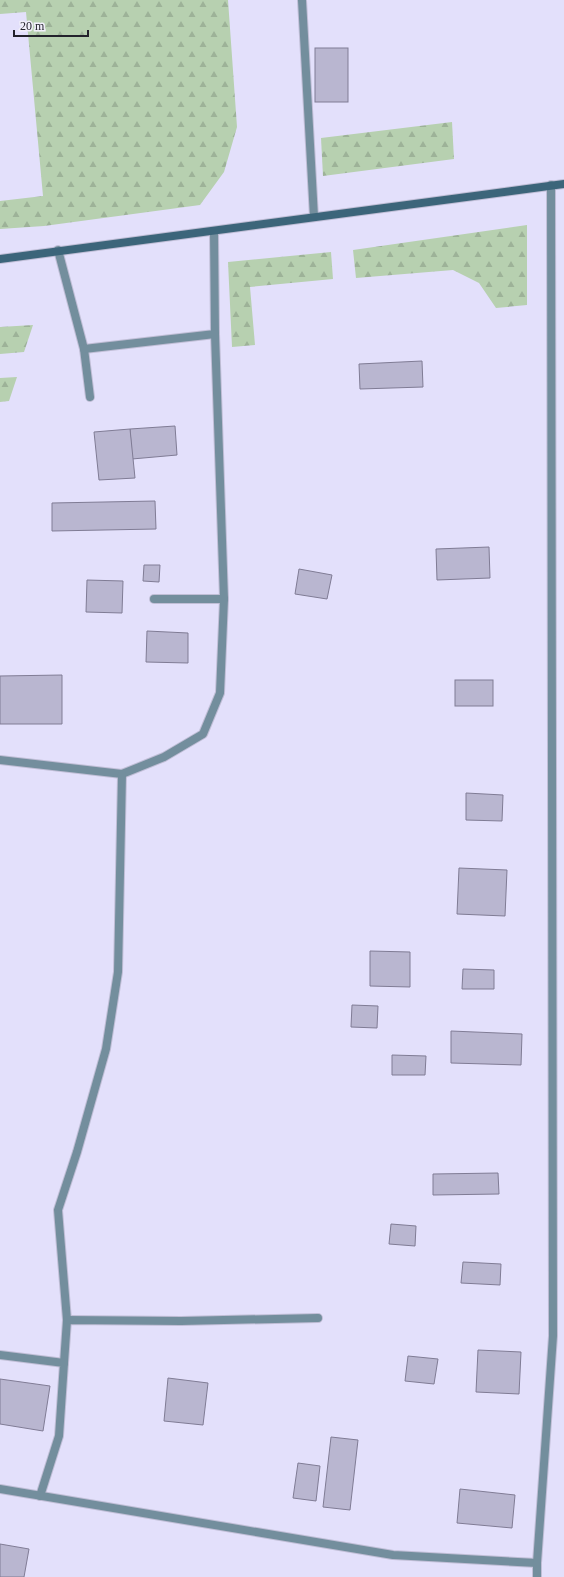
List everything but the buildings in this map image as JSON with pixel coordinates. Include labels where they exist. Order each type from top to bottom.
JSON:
[{"type":"main road","points":[[0,259],[58,250],[214,231],[564,184]]},
{"type":"street","points":[[302,0],[314,217]]},
{"type":"street","points":[[537,1577],[553,1336],[551,186]]},
{"type":"street","points":[[0,760],[122,774],[164,757],[203,734],[220,693],[224,599],[215,334],[214,231]]},
{"type":"street","points":[[58,250],[84,349],[90,397]]},
{"type":"street","points":[[84,349],[215,334]]},
{"type":"street","points":[[154,599],[224,599]]},
{"type":"street","points":[[40,1496],[59,1436],[64,1363],[66,1320],[58,1210],[77,1152],[106,1049],[118,972],[122,774]]},
{"type":"street","points":[[66,1320],[181,1322],[318,1318]]},
{"type":"street","points":[[0,1356],[64,1363]]},
{"type":"street","points":[[0,1489],[393,1556],[537,1563]]},
{"type":"green space","points":[[0,0],[228,0],[237,127],[224,172],[200,205],[44,226],[0,229],[0,201],[43,196],[26,12],[0,14]]},
{"type":"green space","points":[[452,122],[454,159],[323,176],[321,138]]},
{"type":"green space","points":[[527,225],[527,305],[496,308],[479,283],[453,270],[356,278],[353,250]]},
{"type":"green space","points":[[331,252],[333,279],[250,287],[255,345],[232,347],[228,262]]},
{"type":"green space","points":[[33,325],[24,352],[0,354],[0,327]]},
{"type":"green space","points":[[17,377],[9,401],[0,402],[0,378]]}]
